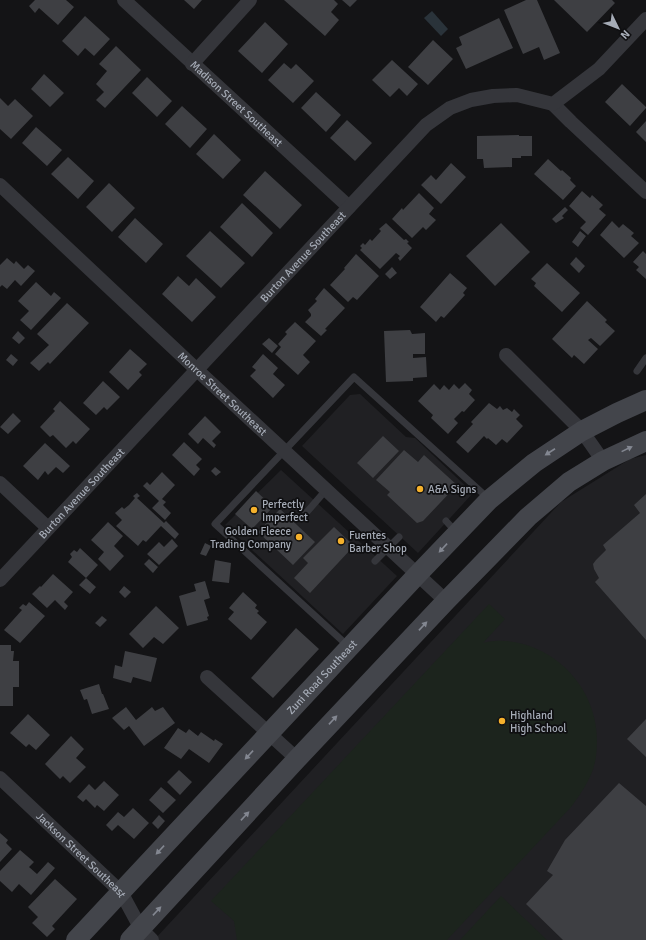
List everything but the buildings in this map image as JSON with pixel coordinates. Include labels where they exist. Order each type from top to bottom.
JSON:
[{"type":"main road","name":"Zuni Road Southeast","points":[[76,940],[417,575],[452,527],[489,500],[534,463],[582,431],[646,400]]},
{"type":"main road","points":[[141,936],[297,759],[446,601],[528,517],[569,482],[603,461],[646,441]]},
{"type":"street","name":"Madison Street Southeast","points":[[124,0],[349,207]]},
{"type":"street","points":[[192,64],[250,0]]},
{"type":"street","points":[[646,19],[599,69],[553,104],[646,192]]},
{"type":"street","name":"Burton Avenue Southeast","points":[[0,580],[426,124],[450,108],[471,100],[493,96],[517,95],[553,104]]},
{"type":"street","name":"Monroe Street Southeast","points":[[0,185],[446,601]]},
{"type":"street","points":[[506,355],[582,431],[603,461]]},
{"type":"street","points":[[0,483],[48,528]]},
{"type":"street","points":[[207,677],[297,759]]},
{"type":"street","name":"Jackson Street Southeast","points":[[0,778],[121,892],[141,936]]},
{"type":"lane","points":[[637,371],[646,358]]},
{"type":"lane","points":[[350,648],[215,524],[354,376],[489,500]]},
{"type":"lane","points":[[306,513],[326,490]]},
{"type":"lane","points":[[375,561],[399,537]]},
{"type":"shaded area","points":[[432,11],[448,29],[441,36],[424,18]]},
{"type":"shaded area","points":[[360,394],[406,437],[415,438],[473,493],[418,553],[302,446],[350,395]]},
{"type":"shaded area","name":"Highland High School","points":[[646,455],[646,940],[154,940],[561,502],[630,459]]},
{"type":"shaded area","points":[[281,470],[397,576],[343,634],[225,525]]},
{"type":"shaded area","points":[[489,604],[505,619],[483,643],[493,641],[511,641],[527,645],[541,651],[555,659],[567,670],[578,682],[586,695],[594,716],[596,727],[596,756],[590,777],[571,807],[447,940],[237,940],[234,921],[211,901]]},
{"type":"shaded area","points":[[501,896],[547,940],[460,940]]},
{"type":"place","name":"A&A Signs","points":[[420,489]]},
{"type":"place","name":"Perfectly Imperfect","points":[[254,510]]},
{"type":"place","name":"Golden Fleece Trading Company","points":[[299,537]]},
{"type":"place","name":"Fuentes Barber Shop","points":[[341,541]]},
{"type":"place","name":"Highland High School","points":[[502,721]]}]
